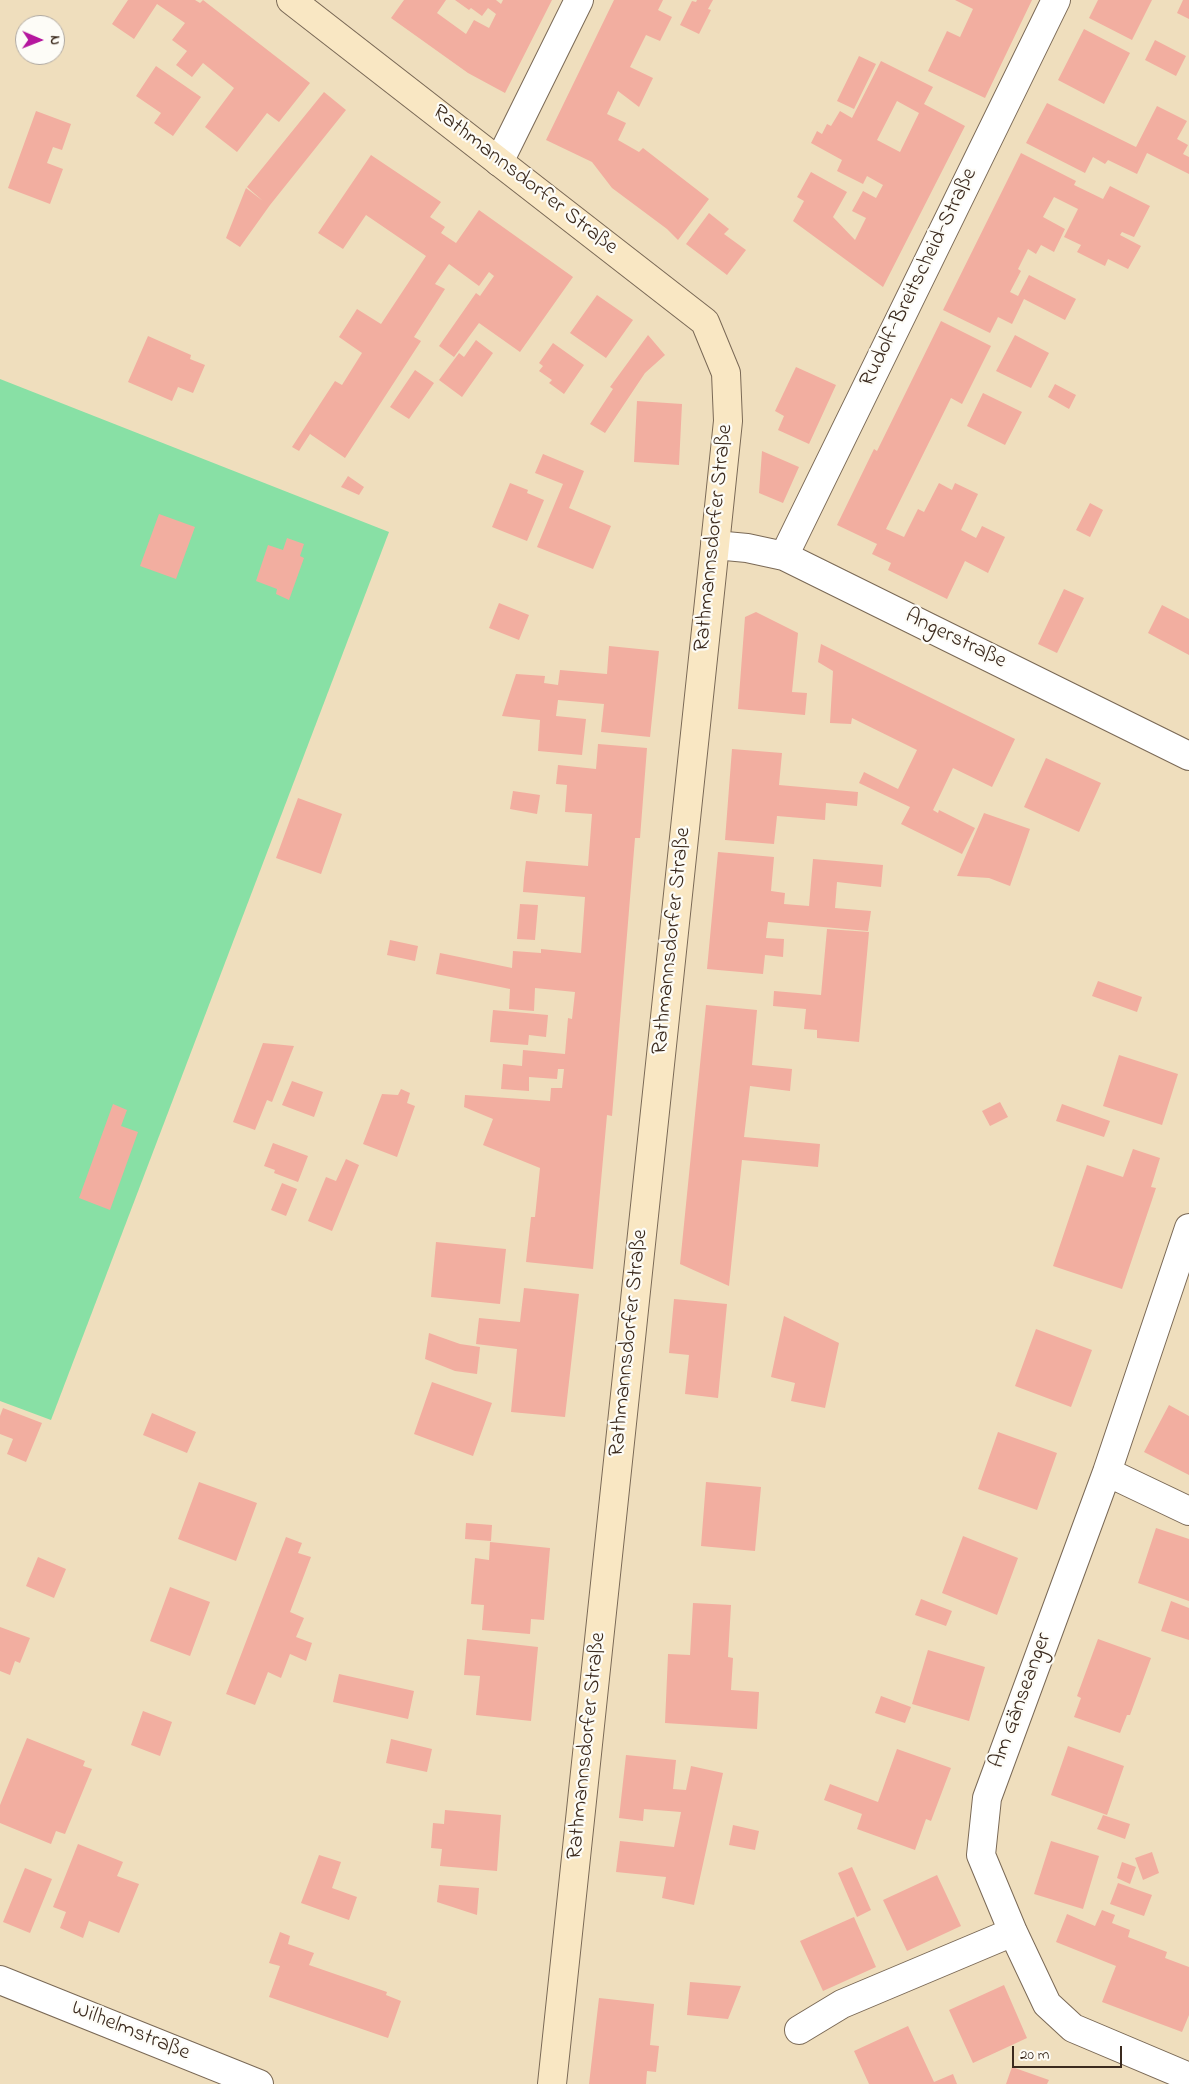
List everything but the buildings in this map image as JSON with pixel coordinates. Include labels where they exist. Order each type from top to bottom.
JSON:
[{"type":"street","name":"Rathmannsdorfer Straße","points":[[291,0],[705,322],[726,373],[728,420],[552,2084]]},
{"type":"street","points":[[499,162],[578,0]]},
{"type":"street","name":"Rudolf-Breitscheid-Straße","points":[[784,556],[1056,0]]},
{"type":"street","name":"Angerstraße","points":[[715,545],[747,548],[784,556],[1189,756]]},
{"type":"street","name":"Am Gänseanger","points":[[1189,1228],[1107,1472],[987,1798],[981,1854],[1013,1932],[1047,2004],[1073,2028],[1189,2077]]},
{"type":"street","points":[[1107,1472],[1189,1511]]},
{"type":"street","points":[[799,2030],[842,2004],[1013,1932]]},
{"type":"street","name":"Wilhelmstraße","points":[[0,1980],[259,2084]]},
{"type":"green space","points":[[0,379],[389,532],[51,1420],[0,1401]]}]
